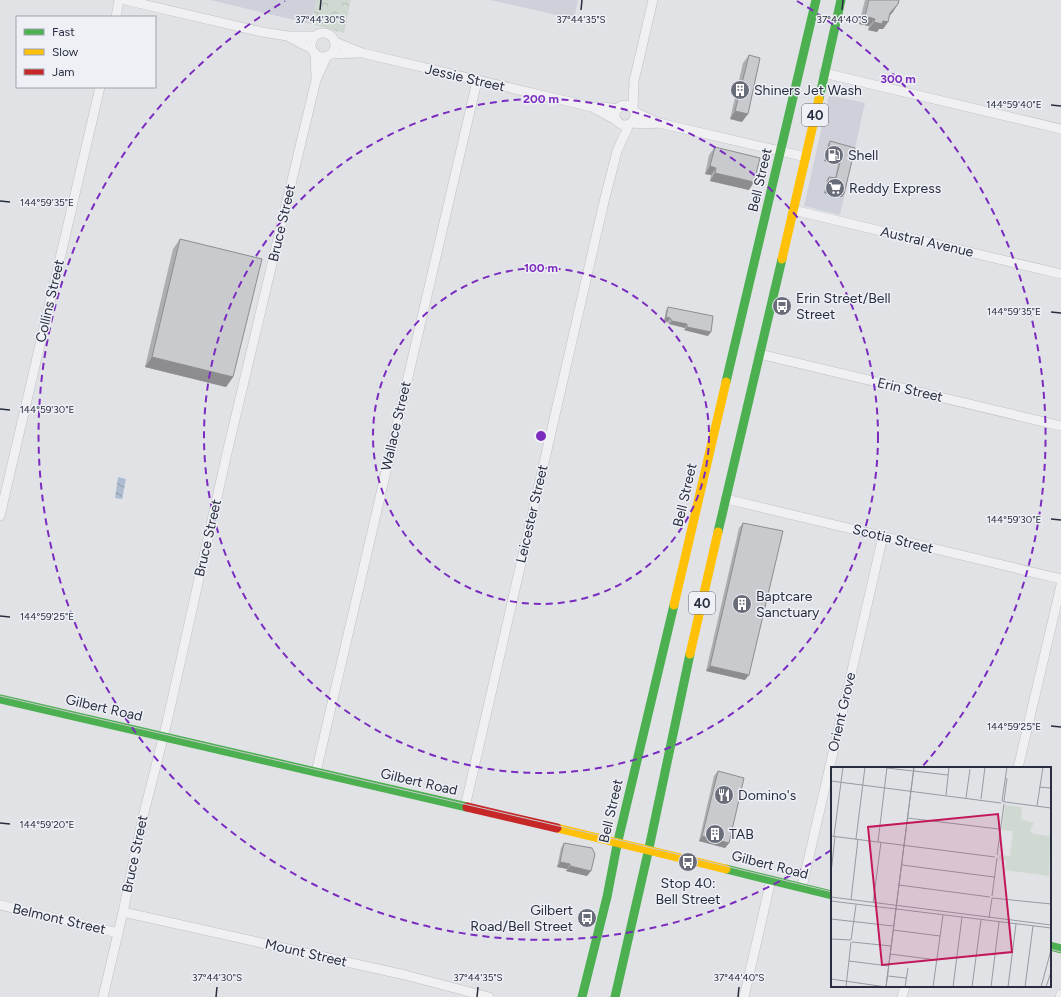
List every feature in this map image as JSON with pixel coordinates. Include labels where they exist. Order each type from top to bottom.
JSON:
[{"type":"main road","name":"Bell Street","points":[[582,997],[607,897],[618,842],[816,0]]},
{"type":"main road","name":"40","points":[[615,997],[649,850],[691,648],[806,157],[841,0]]},
{"type":"main road","name":"Gilbert Road","points":[[0,699],[618,842],[831,894]]},
{"type":"main road","points":[[1051,946],[1061,949]]},
{"type":"street","points":[[116,16],[119,0]]},
{"type":"street","points":[[125,0],[237,26],[288,36],[315,36],[320,33],[326,33],[331,35],[335,42],[335,48],[329,55],[320,57],[314,51],[288,36]]},
{"type":"street","points":[[630,124],[635,118],[634,82],[653,0]]},
{"type":"street","points":[[314,51],[312,42],[315,36]]},
{"type":"street","name":"Jessie Street","points":[[335,42],[362,53],[477,81],[592,107],[620,107]]},
{"type":"street","name":"Bruce Street","points":[[314,51],[316,80]]},
{"type":"street","name":"Jessie Street","points":[[329,55],[362,53]]},
{"type":"street","name":"Bruce Street","points":[[103,997],[227,453],[316,80],[329,55]]},
{"type":"street","points":[[824,72],[1061,129]]},
{"type":"street","name":"Wallace Street","points":[[316,772],[477,81]]},
{"type":"street","points":[[634,82],[616,113],[618,121],[624,125],[659,123]]},
{"type":"street","name":"Collins Street","points":[[0,516],[100,88]]},
{"type":"street","points":[[620,107],[628,106],[659,123],[806,157]]},
{"type":"street","name":"Jessie Street","points":[[592,107],[618,121]]},
{"type":"street","name":"Leicester Street","points":[[465,807],[617,151],[618,121]]},
{"type":"street","name":"Leicester Street","points":[[617,151],[630,124]]},
{"type":"street","name":"Austral Avenue","points":[[793,210],[1061,274]]},
{"type":"street","name":"Erin Street","points":[[759,354],[1061,426]]},
{"type":"street","name":"Scotia Street","points":[[726,499],[1061,579]]},
{"type":"street","name":"Orient Grove","points":[[802,887],[883,536]]},
{"type":"street","points":[[1018,767],[1061,585]]},
{"type":"street","points":[[744,997],[771,880]]},
{"type":"street","name":"Belmont Street","points":[[0,905],[118,932]]},
{"type":"street","name":"Mount Street","points":[[123,912],[405,975],[489,997]]},
{"type":"street","points":[[902,997],[905,987]]},
{"type":"shaded area","points":[[210,0],[317,0],[311,24]]},
{"type":"shaded area","points":[[490,0],[578,0],[574,19]]},
{"type":"shaded area","name":"Shell","points":[[829,95],[865,103],[840,215],[804,206]]},
{"type":"green space","points":[[317,0],[351,0],[344,33],[311,24]]},
{"type":"water","points":[[118,477],[126,479],[122,499],[115,498]]},
{"type":"building","points":[[869,0],[899,0],[898,4],[890,13],[888,22],[883,21],[882,24],[874,22],[875,19],[865,16]]},
{"type":"building","points":[[749,55],[760,58],[748,114],[735,111]]},
{"type":"building","points":[[830,141],[855,148],[844,194],[826,190],[829,177],[836,178],[840,162],[826,158]]},
{"type":"building","points":[[715,147],[760,158],[754,182],[715,173],[716,168],[710,166]]},
{"type":"building","points":[[180,239],[262,259],[233,377],[152,357]]},
{"type":"building","points":[[668,307],[713,316],[711,332],[687,327],[687,324],[672,321],[670,318],[666,317]]},
{"type":"building","name":"Baptcare Sanctuary","points":[[743,523],[783,531],[749,675],[710,666]]},
{"type":"building","points":[[718,771],[744,778],[729,843],[702,836]]},
{"type":"building","points":[[564,843],[592,848],[595,854],[591,871],[560,862]]},
{"type":"tram line","points":[[0,696],[619,840],[831,892]]},
{"type":"tram line","points":[[1051,949],[1061,952]]},
{"type":"traffic: fast","points":[[726,382],[816,0]]},
{"type":"traffic: fast","points":[[819,99],[841,0]]},
{"type":"traffic: fast","points":[[718,532],[782,259]]},
{"type":"traffic: fast","points":[[582,997],[607,897],[617,845],[674,605]]},
{"type":"traffic: fast","points":[[615,997],[649,848],[690,654]]},
{"type":"traffic: fast","points":[[0,699],[467,807]]},
{"type":"traffic: fast","points":[[726,869],[831,895]]},
{"type":"traffic: fast","points":[[1051,946],[1061,949]]},
{"type":"traffic: slow","points":[[782,259],[819,99]]},
{"type":"traffic: slow","points":[[674,605],[726,382]]},
{"type":"traffic: slow","points":[[690,654],[718,532]]},
{"type":"traffic: slow","points":[[557,828],[726,869]]},
{"type":"traffic: jam","points":[[467,807],[557,828]]},
{"type":"place","name":"Shiners Jet Wash","points":[[740,90]]},
{"type":"place","name":"Shell","points":[[834,155]]},
{"type":"place","name":"Reddy Express","points":[[835,188]]},
{"type":"place","name":"Erin Street/Bell Street","points":[[782,306]]},
{"type":"place","name":"Baptcare Sanctuary","points":[[742,604]]},
{"type":"place","name":"Domino's","points":[[724,795]]},
{"type":"place","name":"TAB","points":[[715,834]]},
{"type":"place","name":"Stop 40: Bell Street","points":[[688,862]]},
{"type":"place","name":"Gilbert Road/Bell Street","points":[[587,918]]}]
